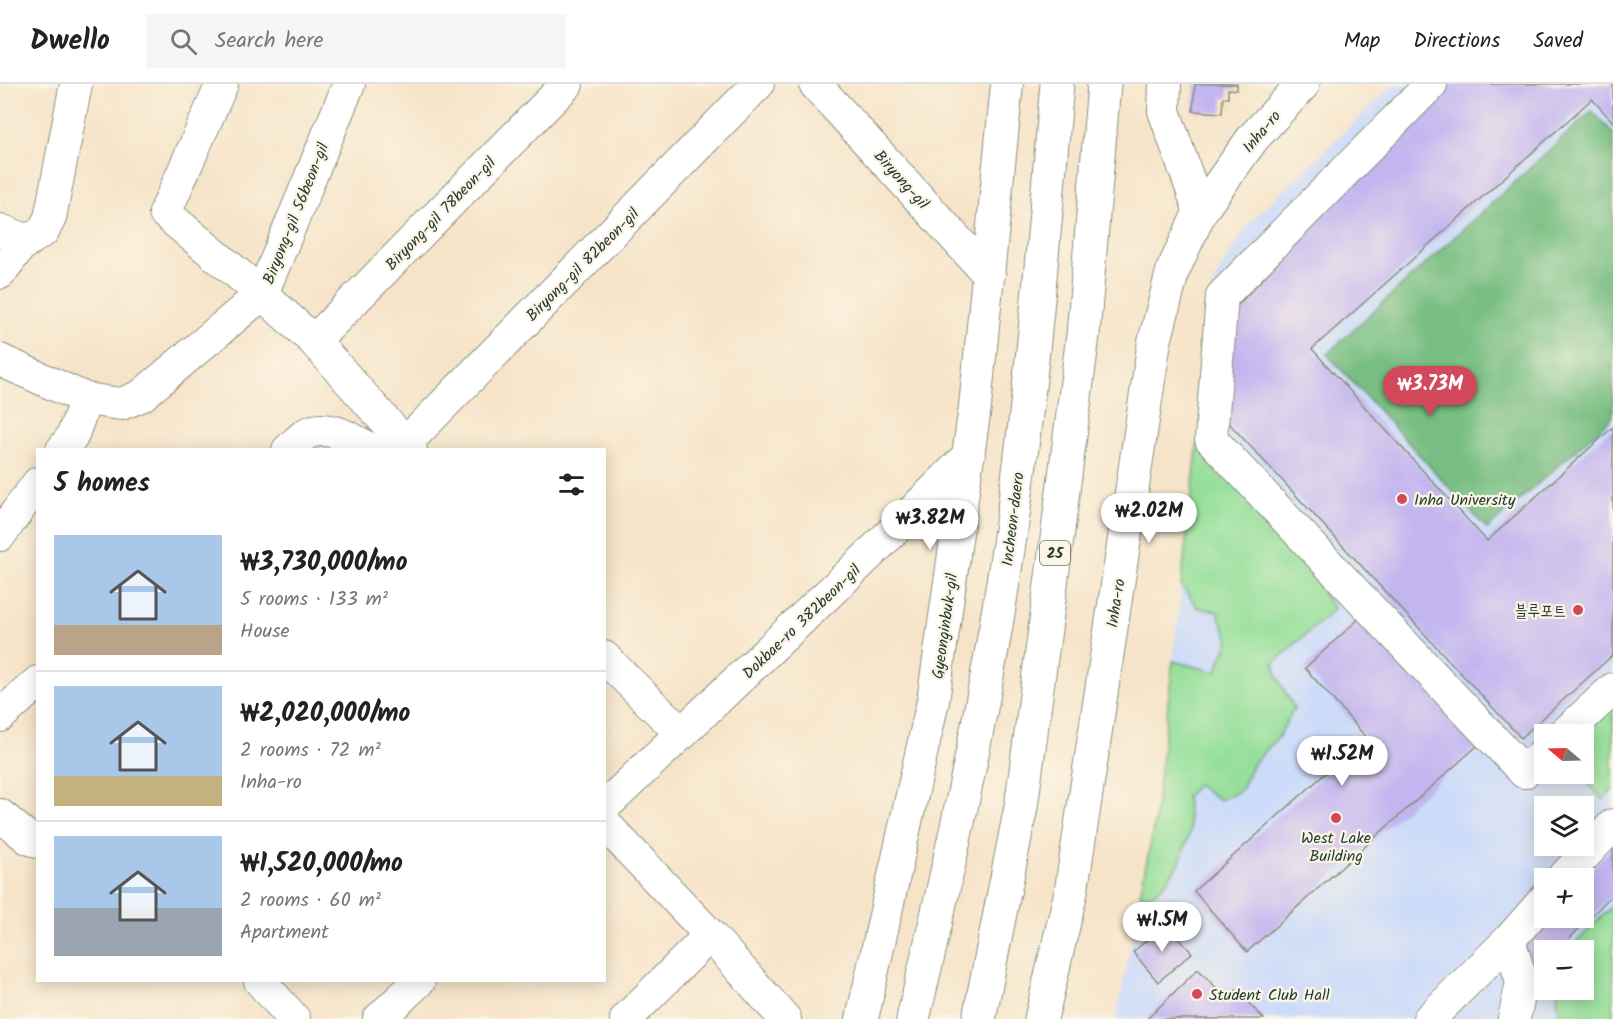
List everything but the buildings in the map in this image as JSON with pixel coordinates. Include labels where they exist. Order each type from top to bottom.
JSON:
[{"type":"main road","name":"Incheon-daero","points":[[913,1019],[963,807],[1004,576],[1035,333],[1057,84]]},
{"type":"main road","name":"25","points":[[979,1019],[1021,807],[1049,600],[1083,335],[1104,84]]},
{"type":"main road","name":"Inha-ro","points":[[1041,1019],[1071,892],[1154,344],[1173,270],[1200,212],[1253,138],[1303,84]]},
{"type":"street","points":[[0,273],[21,245],[14,235],[43,231],[50,219],[76,84]]},
{"type":"street","name":"Biryong-gil 56beon-gil","points":[[222,84],[165,213],[262,294],[349,84]]},
{"type":"street","name":"Biryong-gil 78beon-gil","points":[[314,341],[567,84]]},
{"type":"street","name":"Biryong-gil 82beon-gil","points":[[408,447],[758,84]]},
{"type":"street","name":"Biryong-gil","points":[[815,84],[989,275]]},
{"type":"street","name":"Gyeonginbuk-gil","points":[[862,1019],[933,701],[969,455],[1007,84]]},
{"type":"street","points":[[1165,84],[1164,111],[1200,212]]},
{"type":"street","points":[[1431,84],[1222,296],[1211,439],[1524,772],[1534,762]]},
{"type":"street","points":[[0,360],[86,399],[122,404],[141,396],[262,294],[314,341],[408,447]]},
{"type":"street","points":[[64,448],[72,437],[86,399]]},
{"type":"street","points":[[290,448],[305,435],[315,431],[332,430],[368,448]]},
{"type":"street","name":"Dokbae-ro 382beon-gil","points":[[606,805],[868,556],[969,455]]},
{"type":"street","points":[[0,535],[36,486]]},
{"type":"street","points":[[606,659],[682,734]]},
{"type":"street","points":[[0,716],[36,684]]},
{"type":"street","points":[[1575,724],[1613,689]]},
{"type":"street","points":[[0,815],[28,838],[36,841]]},
{"type":"street","points":[[606,825],[710,935],[785,1019]]},
{"type":"street","points":[[1572,868],[1613,825]]},
{"type":"street","points":[[1429,1019],[1509,940],[1534,912]]},
{"type":"street","points":[[626,1019],[710,935]]},
{"type":"street","points":[[1509,940],[1522,982],[1514,1019]]},
{"type":"street","points":[[261,982],[294,1019]]},
{"type":"street","points":[[379,1019],[418,982]]},
{"type":"shaded area","name":"Inha University","points":[[1394,84],[1613,84],[1613,1019],[1116,1019],[1153,832],[1204,392],[1213,282],[1247,225]]},
{"type":"green space","points":[[1592,111],[1613,133],[1613,417],[1487,529],[1327,354]]},
{"type":"green space","points":[[1198,442],[1334,581],[1322,593],[1334,609],[1274,663],[1277,676],[1294,708],[1279,736],[1252,765],[1240,791],[1220,800],[1197,785],[1186,797],[1190,831],[1180,862],[1164,885],[1149,896],[1140,894],[1153,832],[1173,661],[1216,672],[1229,640],[1217,611],[1198,608],[1181,585]]},
{"type":"green space","points":[[1613,681],[1613,790],[1603,800],[1589,784],[1594,784],[1594,724],[1590,724]]},
{"type":"green space","points":[[1613,905],[1613,1019],[1559,1019],[1558,1000],[1594,1000],[1594,940],[1579,940],[1590,928],[1594,928],[1594,924]]},
{"type":"place","name":"Inha University","points":[[1402,499]]},
{"type":"place","name":"블루포트","points":[[1578,610]]},
{"type":"place","name":"West Lake Building","points":[[1336,818]]},
{"type":"place","name":"Student Club Hall","points":[[1197,994]]}]
